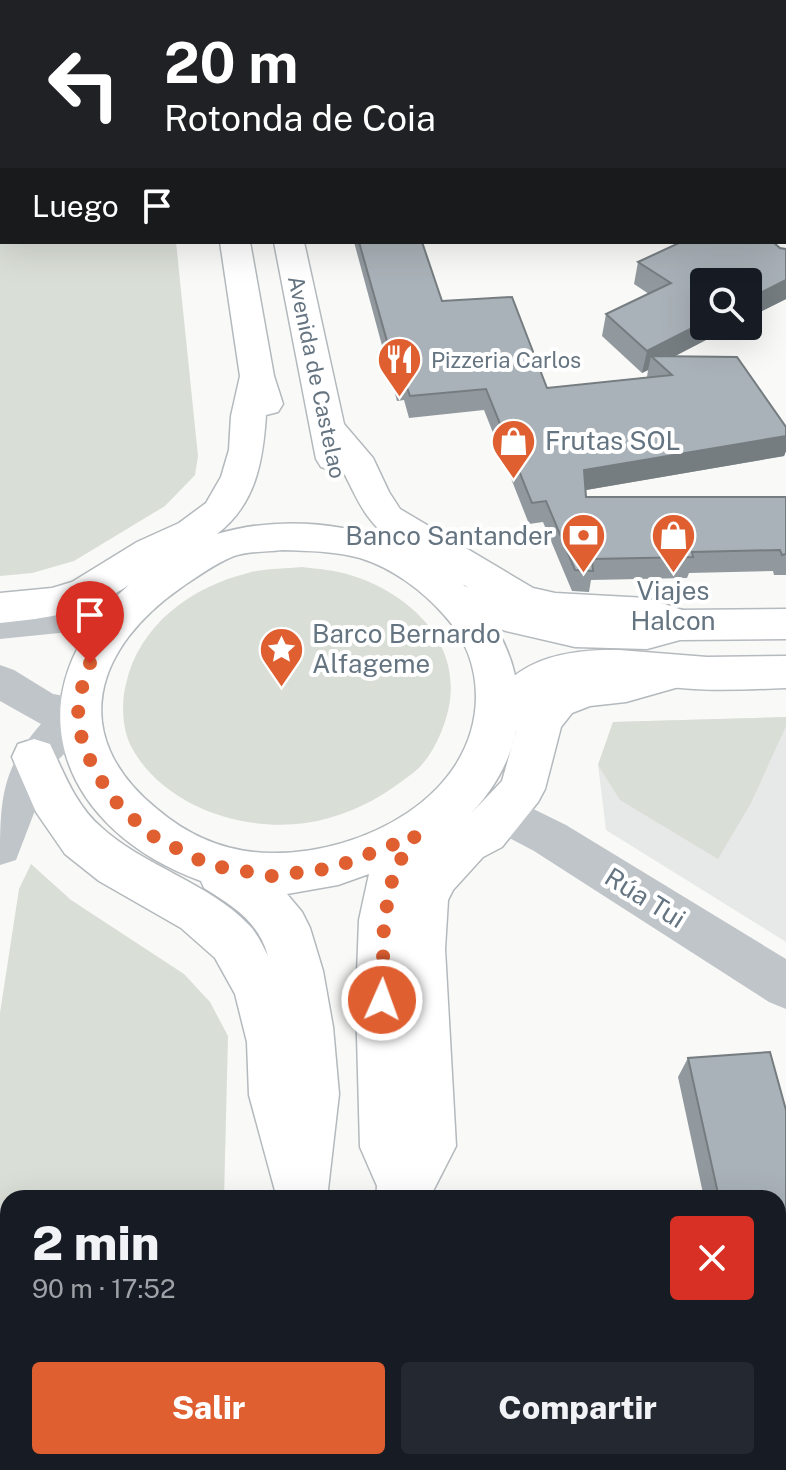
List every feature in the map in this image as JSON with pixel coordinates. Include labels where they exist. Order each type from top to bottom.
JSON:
[{"type":"main road","points":[[235,244],[257,376],[272,421],[273,453],[266,490],[243,526],[223,545],[159,581],[130,604],[98,645],[83,682],[78,713],[83,747],[110,796],[149,834],[209,865],[258,896],[285,928],[298,971],[307,1027],[312,1094],[302,1190]]},
{"type":"main road","name":"Avenida de Castelao","points":[[289,244],[331,431],[337,484],[353,521],[376,549]]},
{"type":"main road","points":[[0,608],[52,603],[86,593],[151,552],[193,532],[220,512],[243,464],[248,416],[257,376]]},
{"type":"main road","points":[[331,431],[360,467],[371,494],[387,518],[412,535],[449,553],[487,581],[522,600],[555,608],[647,613],[680,625]]},
{"type":"main road","points":[[223,545],[282,537],[330,539],[376,549],[419,569],[458,599],[506,616],[575,632],[647,634],[680,625],[786,624]]},
{"type":"main road","points":[[404,1190],[388,1147],[382,1000],[384,920],[394,871],[415,836],[465,789],[484,758],[495,727],[499,695],[488,643],[458,599]]},
{"type":"main road","points":[[495,727],[522,691],[549,676],[583,666],[622,665],[678,672],[786,672]]},
{"type":"main road","points":[[406,1190],[428,1146],[420,964],[424,900],[435,876],[466,843],[485,833],[522,789],[541,721],[557,701],[587,690],[626,686],[678,672]]},
{"type":"main road","points":[[34,757],[52,799],[82,840],[116,866],[198,913],[233,942],[259,988],[273,1042],[276,1095],[301,1190]]},
{"type":"main road","points":[[209,865],[272,876],[333,868],[415,836]]},
{"type":"street","points":[[0,625],[69,618],[130,604]]},
{"type":"street","points":[[0,681],[45,709],[78,713]]},
{"type":"street","points":[[0,708],[30,738],[34,757]]},
{"type":"street","points":[[0,846],[34,757],[78,713]]},
{"type":"street","name":"Rúa Tui","points":[[503,813],[550,838],[786,986]]},
{"type":"shaded area","points":[[0,244],[176,244],[198,456],[195,475],[165,506],[74,561],[32,573],[0,576]]},
{"type":"shaded area","points":[[302,567],[338,572],[372,583],[412,608],[428,625],[440,643],[448,664],[451,687],[443,728],[431,753],[419,767],[384,794],[352,810],[329,818],[275,825],[218,815],[168,789],[148,770],[132,748],[124,725],[123,699],[133,663],[155,627],[170,612],[207,588],[255,571]]},
{"type":"shaded area","points":[[786,717],[786,942],[606,830],[598,765],[613,722]]},
{"type":"shaded area","points":[[786,717],[786,726],[751,803],[718,859],[620,800],[598,765],[613,722]]},
{"type":"shaded area","points":[[31,864],[71,900],[184,974],[210,1002],[228,1036],[224,1190],[0,1190],[0,1013],[19,889]]},
{"type":"building","points":[[360,244],[423,244],[442,301],[512,297],[547,388],[672,375],[651,356],[737,357],[786,427],[786,436],[584,470],[586,497],[786,497],[786,554],[782,555],[780,550],[692,552],[693,557],[592,559],[593,571],[575,570],[546,501],[532,503],[486,389],[410,396],[404,379],[398,380]]},
{"type":"building","points":[[677,244],[775,244],[786,249],[786,280],[762,292],[762,268],[690,268],[690,329],[647,351],[606,314],[671,283],[638,262]]},
{"type":"building","points":[[770,1052],[786,1110],[786,1190],[717,1190],[688,1058]]},
{"type":"place","name":"Pizzeria Carlos","points":[[400,399]]},
{"type":"place","name":"Frutas SOL","points":[[514,480]]},
{"type":"place","name":"Banco Santander","points":[[584,575]]},
{"type":"place","name":"Viajes Halcon","points":[[673,575]]},
{"type":"place","name":"Barco Bernardo Alfageme","points":[[281,688]]},
{"type":"route","points":[[90,663],[78,713],[83,747],[110,796],[149,834],[209,865],[272,876],[333,868],[415,836],[394,871],[384,920],[382,1000]]}]
